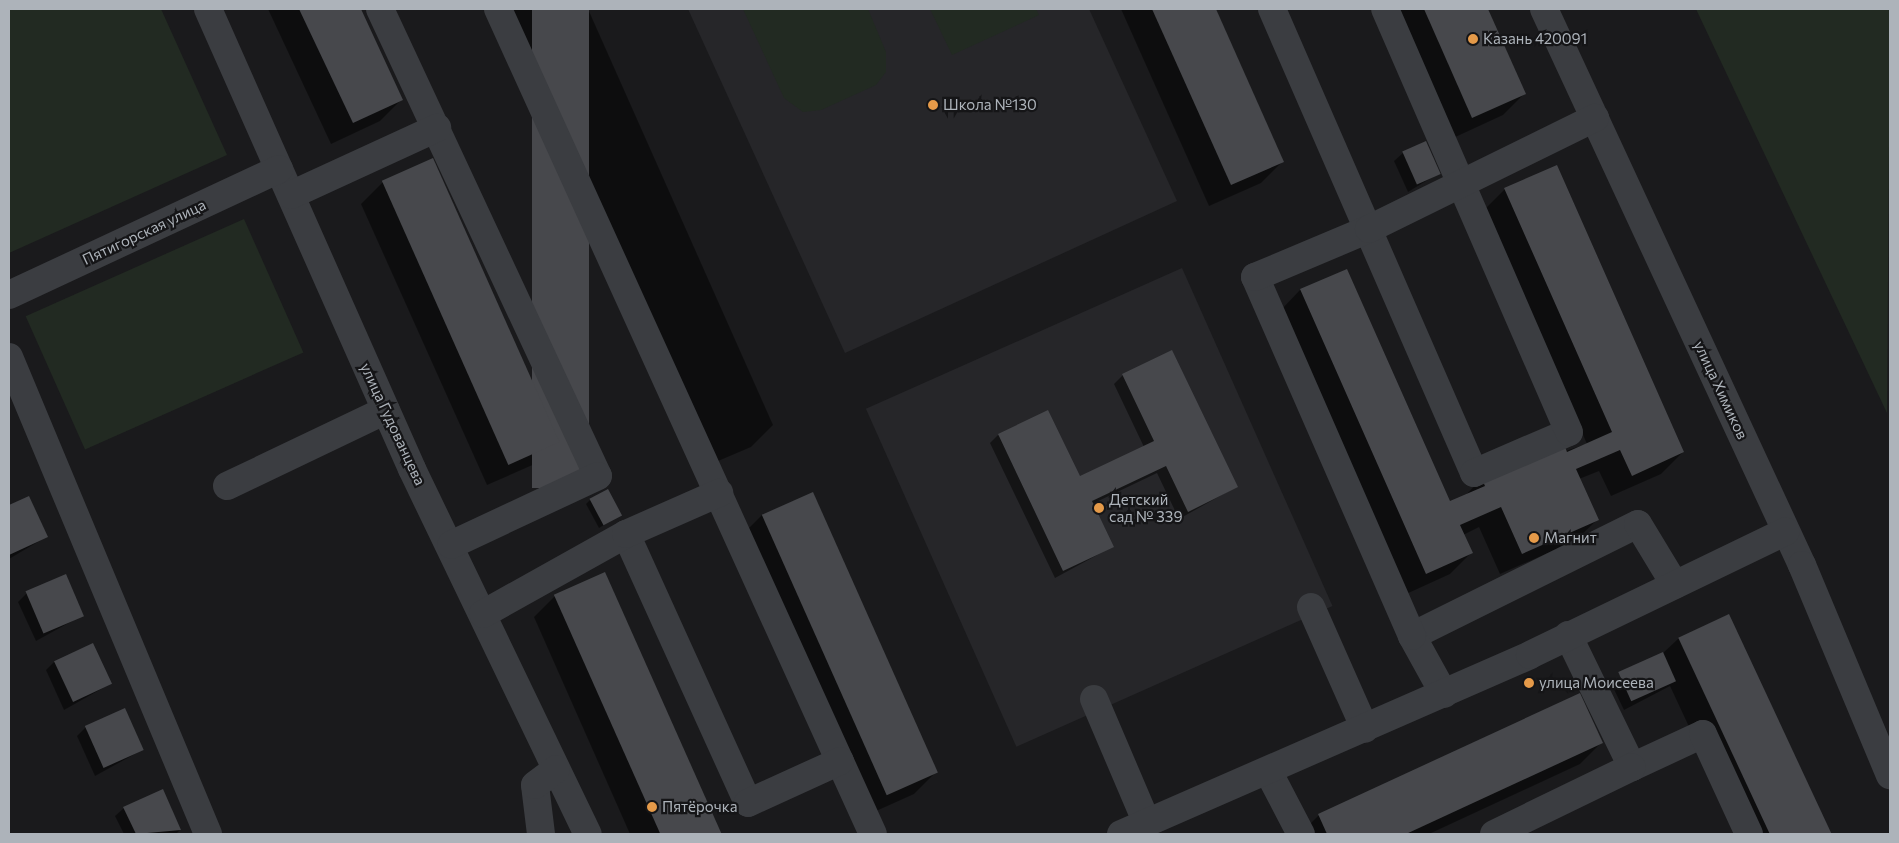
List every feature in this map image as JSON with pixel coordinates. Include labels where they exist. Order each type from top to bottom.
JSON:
[{"type":"street","name":"улица Гудованцева","points":[[208,9],[386,410],[588,834]]},
{"type":"street","points":[[380,9],[438,128],[598,476],[451,545]]},
{"type":"street","points":[[498,9],[873,834]]},
{"type":"street","points":[[1272,9],[1474,473],[1568,432],[1385,9]]},
{"type":"street","name":"улица Химиков","points":[[1544,9],[1786,531],[1890,775]]},
{"type":"street","points":[[1444,694],[1412,636],[1255,277],[1369,229],[1595,118]]},
{"type":"street","points":[[291,195],[438,128]]},
{"type":"street","name":"Пятигорская улица","points":[[9,295],[279,169]]},
{"type":"street","points":[[9,356],[208,834]]},
{"type":"street","points":[[227,486],[386,410]]},
{"type":"street","points":[[483,614],[626,534],[718,493]]},
{"type":"street","points":[[1412,636],[1638,524],[1675,585]]},
{"type":"street","points":[[1121,834],[1444,694],[1786,531]]},
{"type":"street","points":[[626,534],[748,803],[840,761]]},
{"type":"street","points":[[1311,607],[1365,729]]},
{"type":"street","points":[[1568,635],[1632,768]]},
{"type":"street","points":[[1094,700],[1147,823]]},
{"type":"street","points":[[1494,834],[1703,734],[1749,834]]},
{"type":"street","points":[[540,834],[535,785],[556,769]]},
{"type":"street","points":[[1268,771],[1300,834]]},
{"type":"shaded area","points":[[9,9],[161,9],[227,155],[9,253]]},
{"type":"shaded area","name":"Школа №130","points":[[688,9],[1089,9],[1177,201],[845,353]]},
{"type":"shaded area","points":[[743,9],[868,9],[886,52],[886,72],[876,85],[821,110],[803,112],[784,98]]},
{"type":"shaded area","points":[[930,9],[1036,9],[1039,15],[952,55]]},
{"type":"shaded area","points":[[1696,9],[1890,9],[1887,413]]},
{"type":"shaded area","points":[[244,219],[303,352],[85,450],[26,316]]},
{"type":"shaded area","name":"Детский сад № 339","points":[[1182,268],[1332,606],[1016,747],[866,409]]},
{"type":"building","points":[[299,9],[361,9],[403,100],[353,123]]},
{"type":"building","points":[[532,9],[589,9],[589,488],[532,488]]},
{"type":"building","points":[[1152,9],[1216,9],[1284,162],[1231,185]]},
{"type":"building","points":[[1424,9],[1488,9],[1526,94],[1472,118]]},
{"type":"building","points":[[1426,141],[1441,174],[1417,184],[1402,152]]},
{"type":"building","points":[[433,158],[559,442],[508,465],[382,181]]},
{"type":"building","points":[[1557,165],[1684,452],[1632,476],[1620,450],[1576,469],[1599,520],[1522,554],[1501,507],[1460,525],[1473,553],[1426,574],[1300,289],[1347,269],[1450,501],[1485,486],[1481,477],[1563,442],[1567,452],[1612,432],[1504,188]]},
{"type":"building","points":[[1172,350],[1238,487],[1188,512],[1166,466],[1092,501],[1114,547],[1063,571],[998,434],[1048,410],[1080,476],[1154,441],[1122,374]]},
{"type":"building","points":[[608,489],[622,515],[604,525],[589,499]]},
{"type":"building","points":[[813,492],[938,772],[887,795],[762,515]]},
{"type":"building","points":[[29,496],[48,537],[9,555],[9,505]]},
{"type":"building","points":[[605,572],[722,834],[660,834],[554,595]]},
{"type":"building","points":[[66,574],[84,616],[43,634],[25,591]]},
{"type":"building","points":[[1729,614],[1831,833],[1770,834],[1678,638]]},
{"type":"building","points":[[93,643],[112,684],[73,702],[54,661]]},
{"type":"building","points":[[1663,652],[1676,681],[1631,701],[1618,672]]},
{"type":"building","points":[[1580,693],[1603,743],[1406,834],[1327,834],[1318,814]]},
{"type":"building","points":[[125,708],[144,750],[104,768],[85,726]]},
{"type":"building","points":[[163,789],[181,830],[136,834],[123,807]]},
{"type":"place","name":"Казань 420091","points":[[1473,39]]},
{"type":"place","name":"Школа №130","points":[[933,105]]},
{"type":"place","name":"Детский сад № 339","points":[[1099,508]]},
{"type":"place","name":"Магнит","points":[[1534,538]]},
{"type":"place","name":"улица Моисеева","points":[[1529,683]]},
{"type":"place","name":"Пятёрочка","points":[[652,807]]}]
